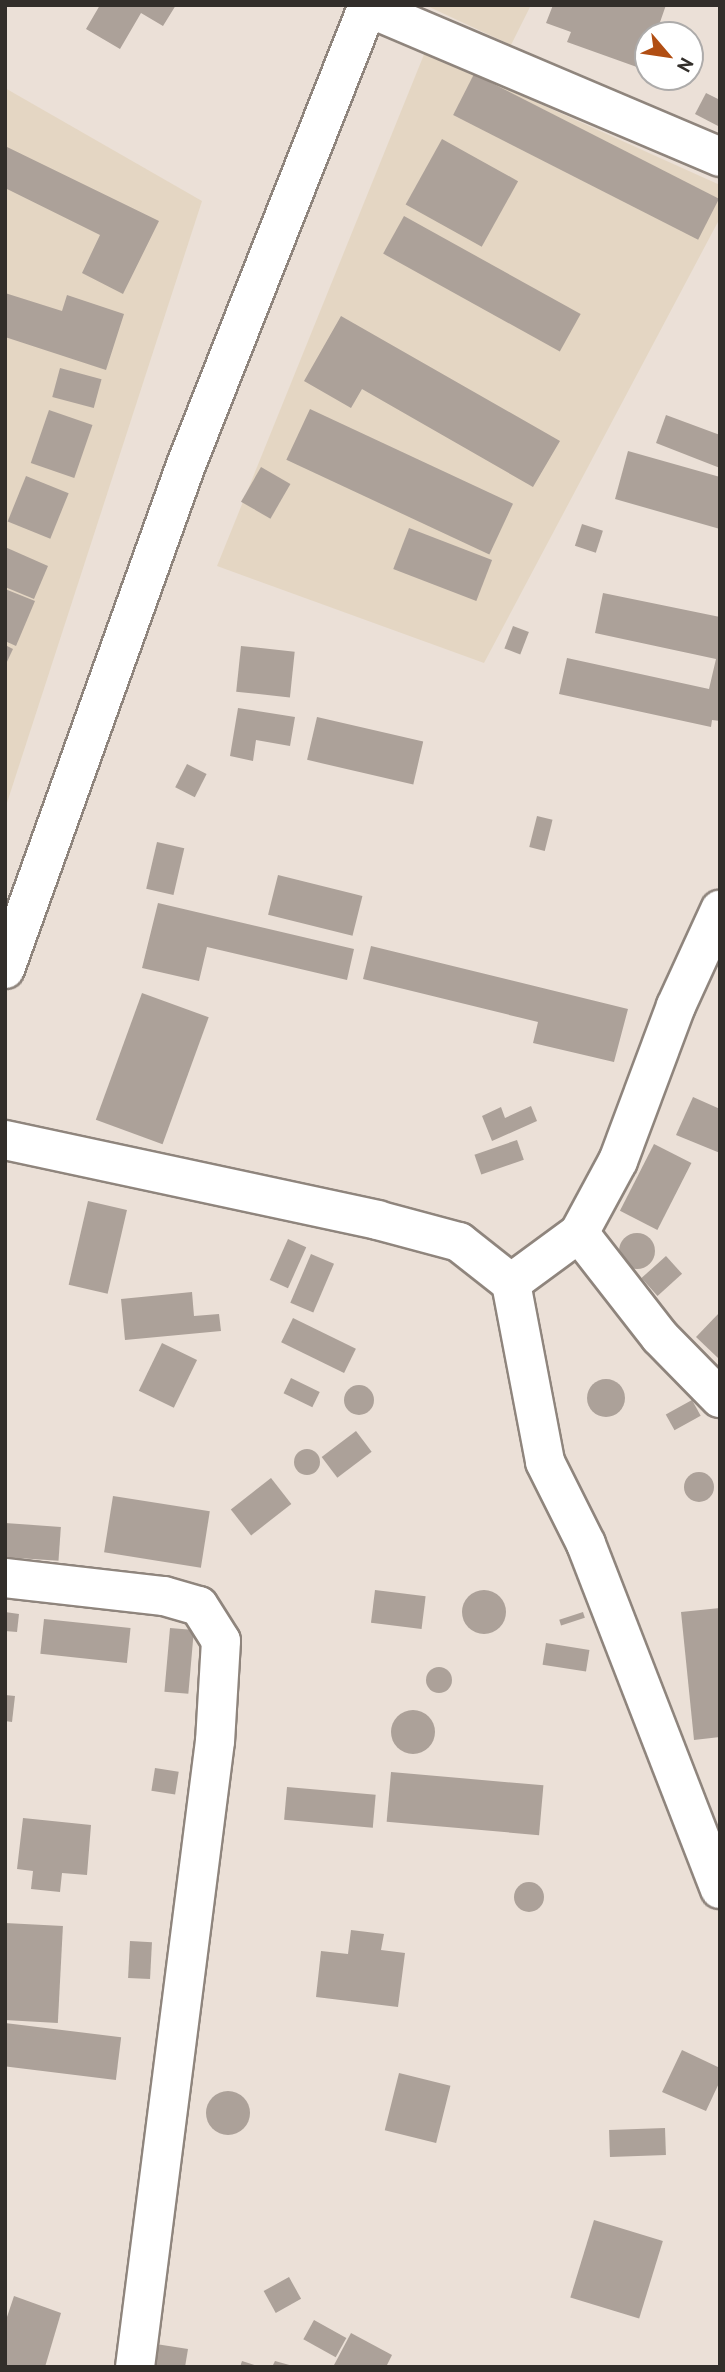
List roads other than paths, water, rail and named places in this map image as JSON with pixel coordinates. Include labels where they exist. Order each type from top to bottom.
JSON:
[{"type":"street","points":[[5,969],[186,466],[367,6],[720,158]]},
{"type":"street","points":[[511,1283],[579,1234],[618,1161],[676,1006],[720,911]]},
{"type":"street","points":[[5,1140],[376,1220],[459,1242],[511,1283],[545,1462],[586,1544],[720,1889]]},
{"type":"street","points":[[579,1234],[660,1337],[720,1398]]},
{"type":"street","points":[[5,1578],[164,1596],[199,1606],[221,1641],[213,1755],[135,2367]]}]
